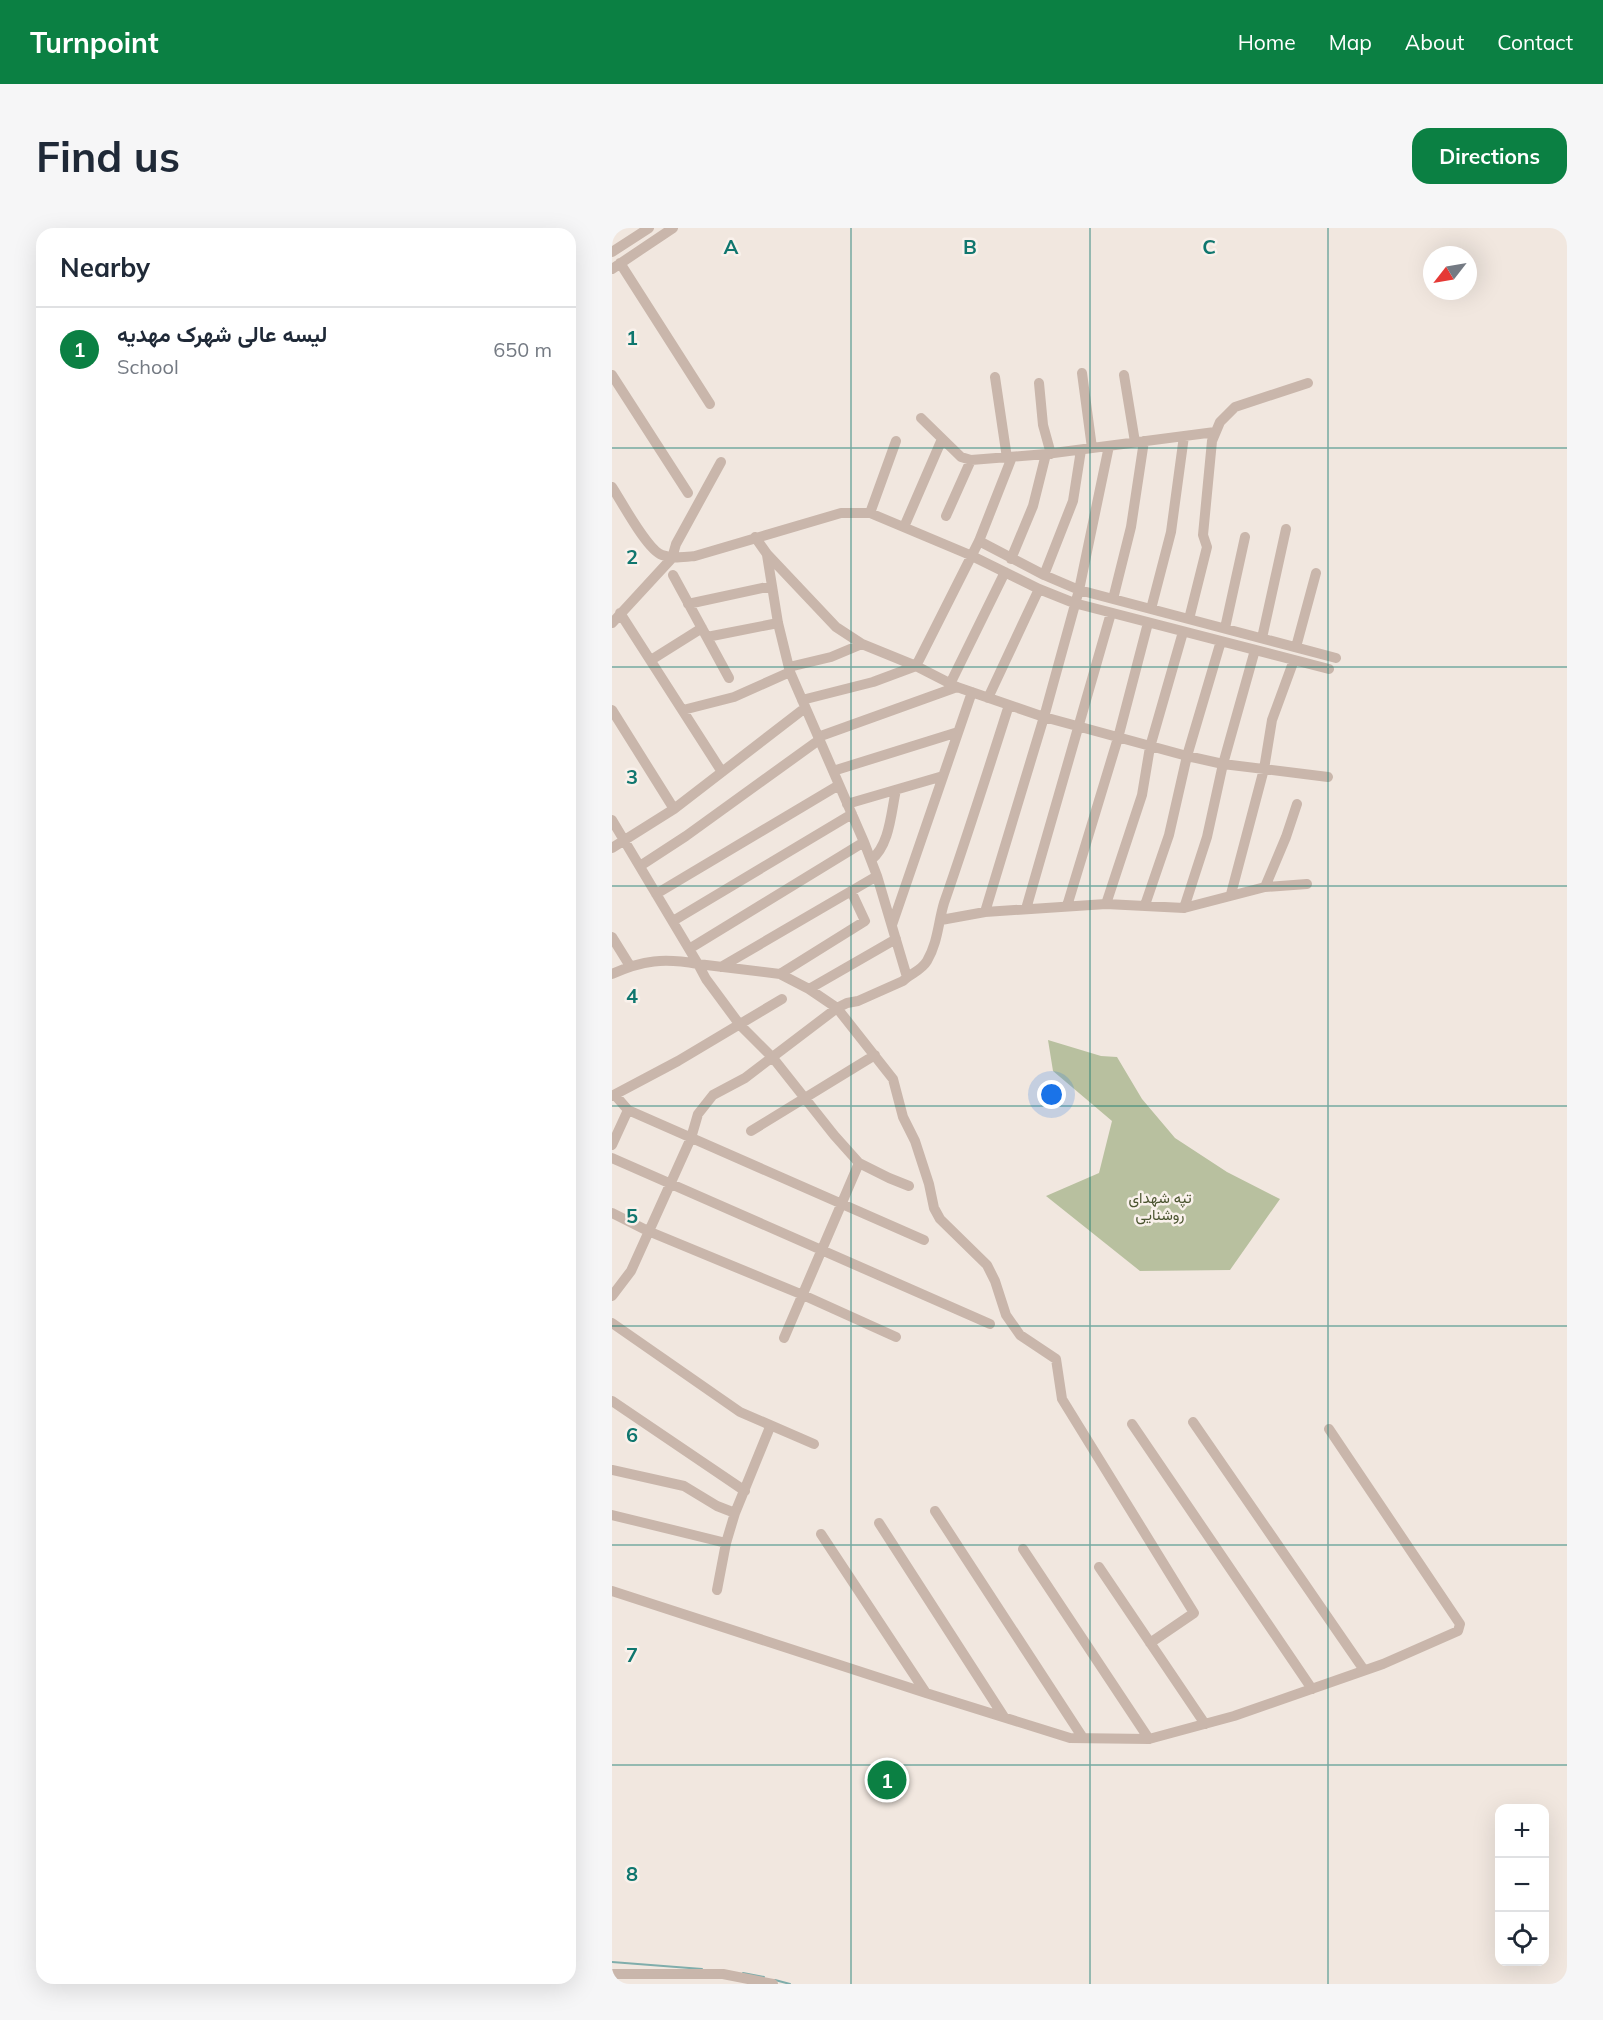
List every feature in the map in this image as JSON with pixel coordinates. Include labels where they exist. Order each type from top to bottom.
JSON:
[{"type":"street","points":[[612,252],[649,228]]},
{"type":"street","points":[[673,228],[616,266],[710,404]]},
{"type":"street","points":[[1044,575],[1073,501],[1086,449],[1082,373]]},
{"type":"street","points":[[612,375],[688,493]]},
{"type":"street","points":[[1113,599],[1131,527],[1139,442],[1124,375]]},
{"type":"street","points":[[612,848],[674,809],[804,704],[916,666],[979,541],[1009,457],[995,377]]},
{"type":"street","points":[[1011,559],[1033,506],[1048,454],[1039,383]]},
{"type":"street","points":[[1189,619],[1207,547],[1203,535],[1212,441],[1220,422],[1235,406],[1308,383]]},
{"type":"street","points":[[921,418],[961,457],[971,460],[1048,454],[1215,432]]},
{"type":"street","points":[[1151,609],[1171,532],[1184,436]]},
{"type":"street","points":[[904,527],[942,439]]},
{"type":"street","points":[[870,513],[896,441]]},
{"type":"street","points":[[985,912],[1044,717],[1079,590],[1109,446]]},
{"type":"street","points":[[946,516],[971,460]]},
{"type":"street","points":[[612,623],[672,558],[676,544],[721,462]]},
{"type":"street","points":[[612,487],[649,545],[661,555],[672,558],[696,556],[841,513],[870,513],[970,555],[1039,589],[1074,603],[1329,669]]},
{"type":"street","points":[[1262,638],[1286,529]]},
{"type":"street","points":[[755,537],[766,554],[836,627],[862,644],[916,666],[954,686],[1044,717],[1187,756],[1223,764],[1329,777]]},
{"type":"street","points":[[1224,628],[1245,537]]},
{"type":"street","points":[[979,541],[1011,559],[1079,590],[1336,658]]},
{"type":"street","points":[[766,554],[778,623],[790,669],[871,860],[907,977]]},
{"type":"street","points":[[640,866],[686,836],[819,739],[954,686],[1005,572]]},
{"type":"street","points":[[1296,647],[1316,573]]},
{"type":"street","points":[[673,575],[729,678]]},
{"type":"street","points":[[688,604],[772,586]]},
{"type":"street","points":[[988,698],[1039,589]]},
{"type":"street","points":[[621,613],[722,772]]},
{"type":"street","points":[[1026,909],[1112,614]]},
{"type":"street","points":[[651,660],[704,633],[778,623]]},
{"type":"street","points":[[1067,906],[1118,738],[1148,623]]},
{"type":"street","points":[[1106,904],[1142,795],[1150,747],[1183,632]]},
{"type":"street","points":[[1145,904],[1169,835],[1187,756],[1221,642]]},
{"type":"street","points":[[683,710],[734,697],[790,669],[831,657],[862,644]]},
{"type":"street","points":[[1184,908],[1207,837],[1223,764],[1255,650]]},
{"type":"street","points":[[1231,894],[1264,769],[1272,720],[1294,660]]},
{"type":"street","points":[[892,926],[972,692]]},
{"type":"street","points":[[612,1296],[632,1271],[691,1138],[698,1114],[713,1095],[745,1078],[837,1008],[903,981],[927,962],[936,942],[943,909],[1009,705]]},
{"type":"street","points":[[612,710],[674,809]]},
{"type":"street","points":[[833,771],[958,732]]},
{"type":"street","points":[[673,921],[850,809],[896,790],[943,776]]},
{"type":"street","points":[[656,894],[839,785]]},
{"type":"street","points":[[871,860],[878,854],[886,835],[896,790]]},
{"type":"street","points":[[1265,887],[1297,804]]},
{"type":"street","points":[[612,820],[706,979],[740,1025],[773,1058],[834,1135],[859,1162],[909,1186]]},
{"type":"street","points":[[689,949],[864,842]]},
{"type":"street","points":[[721,967],[877,876]]},
{"type":"street","points":[[941,920],[985,912],[1106,904],[1145,904],[1184,908],[1265,887],[1307,884]]},
{"type":"street","points":[[780,974],[865,921],[851,891]]},
{"type":"street","points":[[612,937],[630,966]]},
{"type":"street","points":[[809,989],[896,939]]},
{"type":"street","points":[[612,974],[630,966],[671,959],[780,974],[809,989],[837,1008],[893,1079],[903,1117],[915,1141],[926,1173],[934,1208],[940,1219],[987,1265],[1006,1315],[1020,1335],[1056,1359],[1062,1399],[1194,1613],[1150,1643]]},
{"type":"street","points":[[782,999],[614,1096],[628,1110],[924,1240]]},
{"type":"street","points":[[751,1131],[874,1055]]},
{"type":"street","points":[[612,1145],[628,1110]]},
{"type":"street","points":[[612,1158],[990,1324]]},
{"type":"street","points":[[784,1338],[859,1162]]},
{"type":"street","points":[[612,1213],[648,1231],[803,1295],[896,1337]]},
{"type":"street","points":[[612,1323],[740,1412],[770,1427],[814,1444]]},
{"type":"street","points":[[612,1401],[745,1491]]},
{"type":"street","points":[[1193,1422],[1364,1670]]},
{"type":"street","points":[[1132,1424],[1312,1689]]},
{"type":"street","points":[[717,1590],[726,1543],[735,1513],[770,1427]]},
{"type":"street","points":[[612,1591],[1070,1738],[1149,1739],[1234,1716],[1312,1689],[1364,1670],[1458,1630],[1460,1624],[1329,1428]]},
{"type":"street","points":[[612,1470],[684,1486],[717,1506],[735,1513]]},
{"type":"street","points":[[934,1511],[1083,1738]]},
{"type":"street","points":[[612,1515],[726,1543]]},
{"type":"street","points":[[879,1523],[1004,1718]]},
{"type":"street","points":[[821,1534],[926,1693]]},
{"type":"street","points":[[1023,1549],[1149,1739]]},
{"type":"street","points":[[1099,1567],[1205,1724]]},
{"type":"street","points":[[612,1974],[723,1974],[773,1984]]},
{"type":"green space","name":"تپه شهدای روشنایی","points":[[1048,1040],[1101,1056],[1117,1057],[1142,1099],[1175,1138],[1227,1172],[1280,1199],[1230,1270],[1140,1271],[1046,1196],[1099,1173],[1112,1121],[1053,1071]]},
{"type":"waterway","points":[[612,1962],[702,1969]]},
{"type":"waterway","points":[[743,1973],[764,1977]]},
{"type":"waterway","points":[[775,1980],[790,1984]]},
{"type":"place","name":"لیسه عالی شهرک مهدیه","points":[[887,1780]]}]
